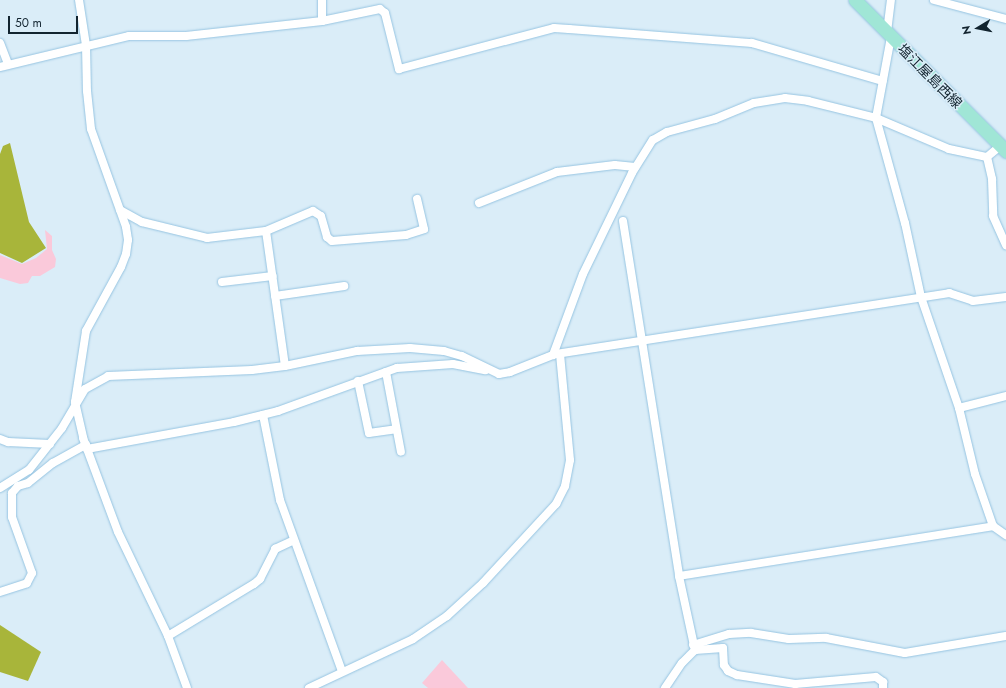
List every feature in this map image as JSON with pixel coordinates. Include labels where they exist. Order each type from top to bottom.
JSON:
[{"type":"main road","name":"塩江屋島西線","points":[[855,0],[1004,150]]},
{"type":"street","points":[[79,0],[86,45],[87,91],[91,129],[126,227],[126,254],[86,331],[75,402],[86,447],[118,532],[168,636],[187,688]]},
{"type":"street","points":[[322,0],[322,21]]},
{"type":"street","points":[[891,0],[889,34],[883,82],[876,118],[905,223],[921,297],[958,408],[975,474],[993,526],[1006,535]]},
{"type":"street","points":[[934,0],[1006,19]]},
{"type":"street","points":[[0,67],[86,45],[129,36],[186,36],[322,21],[380,9],[385,13],[399,69],[554,28],[569,28],[752,43],[883,82]]},
{"type":"street","points":[[0,43],[8,64]]},
{"type":"street","points":[[309,688],[342,671],[413,639],[447,616],[483,583],[556,504],[565,486],[570,460],[556,354],[583,274],[635,167],[653,140],[667,132],[715,119],[769,99],[808,101],[876,118],[949,149],[987,157],[1004,150]]},
{"type":"street","points":[[987,157],[992,179],[993,216],[1006,245]]},
{"type":"street","points":[[479,203],[557,172],[614,165],[635,167]]},
{"type":"street","points":[[120,210],[142,222],[207,238],[266,231],[313,211],[321,216],[328,237],[332,241],[406,235],[424,229],[417,199]]},
{"type":"street","points":[[622,221],[679,576],[694,648]]},
{"type":"street","points":[[266,231],[286,366]]},
{"type":"street","points":[[222,282],[272,276]]},
{"type":"street","points":[[275,296],[344,286]]},
{"type":"street","points":[[0,488],[16,483],[28,482],[54,462],[86,447],[234,422],[263,415],[397,368],[453,364],[499,374],[510,372],[556,354],[642,342],[949,292],[973,301],[1006,297]]},
{"type":"street","points":[[0,592],[27,583],[32,573],[12,517],[12,493],[16,483],[29,470],[50,444],[75,402],[85,389],[108,376],[286,366],[357,351],[410,348],[444,351],[462,356],[499,374]]},
{"type":"street","points":[[386,372],[401,452]]},
{"type":"street","points":[[358,381],[369,433],[396,429]]},
{"type":"street","points":[[958,408],[1006,396]]},
{"type":"street","points":[[263,415],[280,500],[342,671]]},
{"type":"street","points":[[0,439],[8,442],[50,444]]},
{"type":"street","points":[[679,576],[993,526]]},
{"type":"street","points":[[168,636],[254,584],[260,579],[275,549],[294,540]]},
{"type":"street","points":[[665,688],[694,648],[729,634],[751,633],[789,639],[826,638],[905,653],[1006,636]]},
{"type":"street","points":[[694,648],[723,648],[724,665],[728,671],[737,675],[795,684],[876,677],[883,682],[883,688]]},
{"type":"shaded area","points":[[10,143],[29,222],[46,248],[22,263],[0,253],[0,154],[3,146]]},
{"type":"shaded area","points":[[45,230],[52,236],[52,250],[56,259],[55,267],[40,276],[32,276],[28,283],[20,284],[0,278],[0,255],[22,264],[36,258],[47,249]]},
{"type":"shaded area","points":[[0,625],[41,652],[28,681],[0,672]]},
{"type":"shaded area","points":[[442,660],[468,688],[428,688],[422,683]]}]
